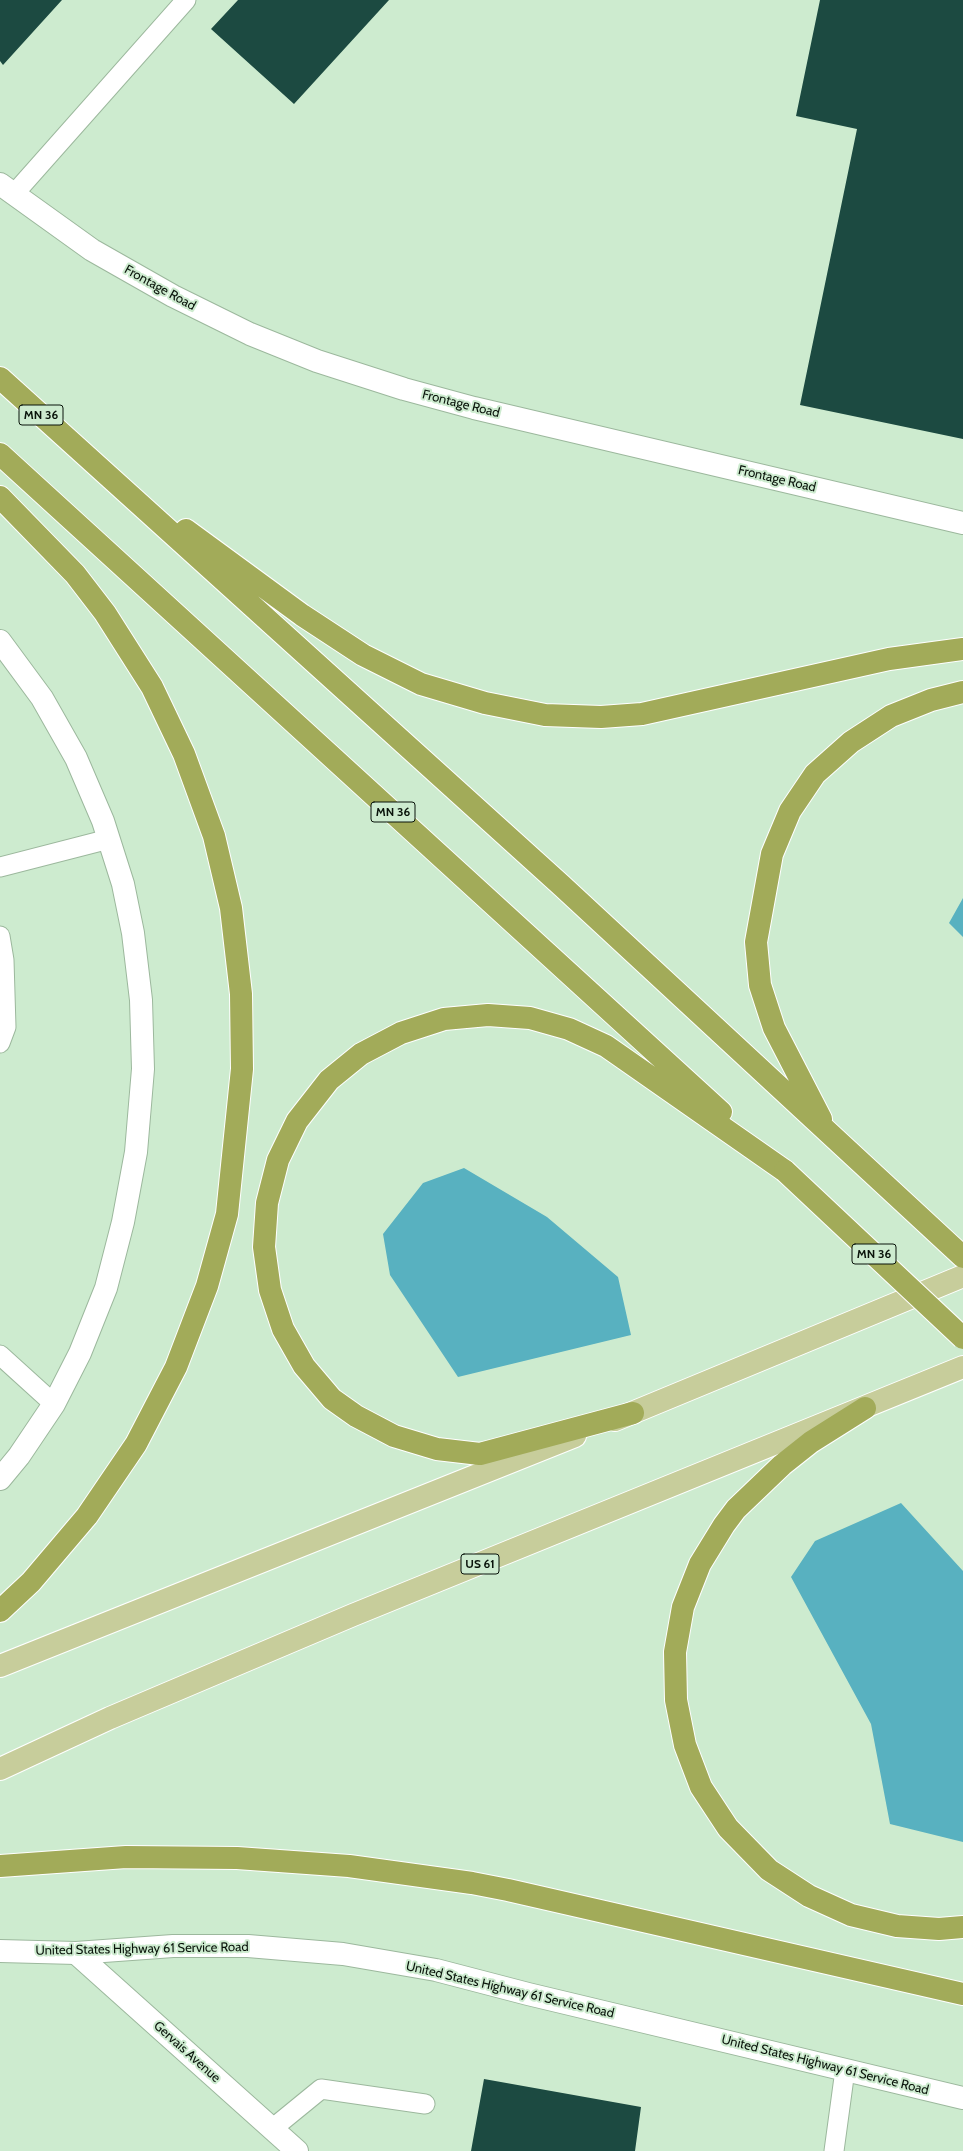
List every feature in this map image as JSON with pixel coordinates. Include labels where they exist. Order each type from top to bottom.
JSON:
[{"type":"highway","name":"MN 36","points":[[0,378],[561,885],[963,1257]]},
{"type":"highway","points":[[82,453],[302,615],[363,655],[421,684],[485,703],[545,715],[601,717],[642,714],[889,659],[963,649]]},
{"type":"highway","name":"MN 36","points":[[0,454],[785,1171],[963,1338]]},
{"type":"highway","points":[[0,497],[75,574],[105,614],[152,687],[184,754],[214,836],[231,908],[241,994],[242,1069],[226,1214],[207,1286],[176,1367],[136,1444],[88,1516],[31,1582],[0,1611]]},
{"type":"highway","points":[[828,1132],[774,1028],[760,985],[756,942],[772,854],[790,811],[815,774],[850,742],[891,716],[931,700],[963,692]]},
{"type":"highway","points":[[633,1413],[480,1454],[437,1449],[394,1436],[356,1416],[332,1399],[304,1366],[283,1328],[270,1290],[264,1247],[267,1203],[270,1188],[278,1160],[297,1122],[329,1080],[361,1054],[401,1033],[444,1019],[488,1015],[530,1018],[569,1029],[606,1046],[785,1171]]},
{"type":"highway","points":[[865,1408],[811,1442],[782,1465],[736,1509],[724,1525],[700,1564],[683,1607],[676,1652],[676,1700],[685,1745],[701,1787],[728,1828],[769,1870],[808,1896],[852,1915],[897,1926],[939,1929],[963,1927]]},
{"type":"highway","points":[[0,1866],[126,1857],[237,1858],[349,1866],[472,1883],[508,1890],[963,1994]]},
{"type":"main road","points":[[0,1666],[633,1413],[963,1276]]},
{"type":"main road","name":"US 61","points":[[0,1769],[110,1718],[353,1615],[963,1367]]},
{"type":"street","name":"Frontage Road","points":[[7,189],[92,250],[173,296],[250,334],[317,361],[404,389],[474,408],[963,522]]},
{"type":"street","points":[[0,641],[42,698],[76,758],[109,839],[123,884],[133,933],[141,1000],[143,1069],[136,1152],[123,1222],[106,1288],[80,1353],[54,1404],[19,1456],[0,1479]]},
{"type":"street","name":"United States Highway 61 Service Road","points":[[0,1951],[76,1953],[173,1946],[248,1946],[343,1954],[436,1970],[963,2098]]},
{"type":"street","name":"Gervais Avenue","points":[[76,1953],[297,2151]]},
{"type":"lane","points":[[7,189],[186,0]]},
{"type":"lane","points":[[0,867],[109,839]]},
{"type":"lane","points":[[0,936],[4,960],[6,1027],[0,1043]]},
{"type":"lane","points":[[0,1355],[54,1404]]},
{"type":"lane","points":[[834,2151],[845,2070]]},
{"type":"lane","points":[[272,2129],[321,2089],[425,2104]]},
{"type":"water","points":[[963,898],[963,937],[949,923]]},
{"type":"water","points":[[464,1168],[547,1217],[618,1277],[631,1335],[458,1377],[390,1275],[383,1234],[423,1183]]},
{"type":"water","points":[[901,1503],[963,1571],[963,1842],[890,1824],[871,1724],[791,1577],[815,1541]]},
{"type":"building","points":[[0,0],[62,0],[3,65],[0,61]]},
{"type":"building","points":[[238,0],[389,0],[294,104],[211,29]]},
{"type":"building","points":[[820,0],[963,0],[963,439],[800,405],[857,129],[796,116]]},
{"type":"building","points":[[484,2079],[641,2107],[635,2151],[471,2151]]}]
